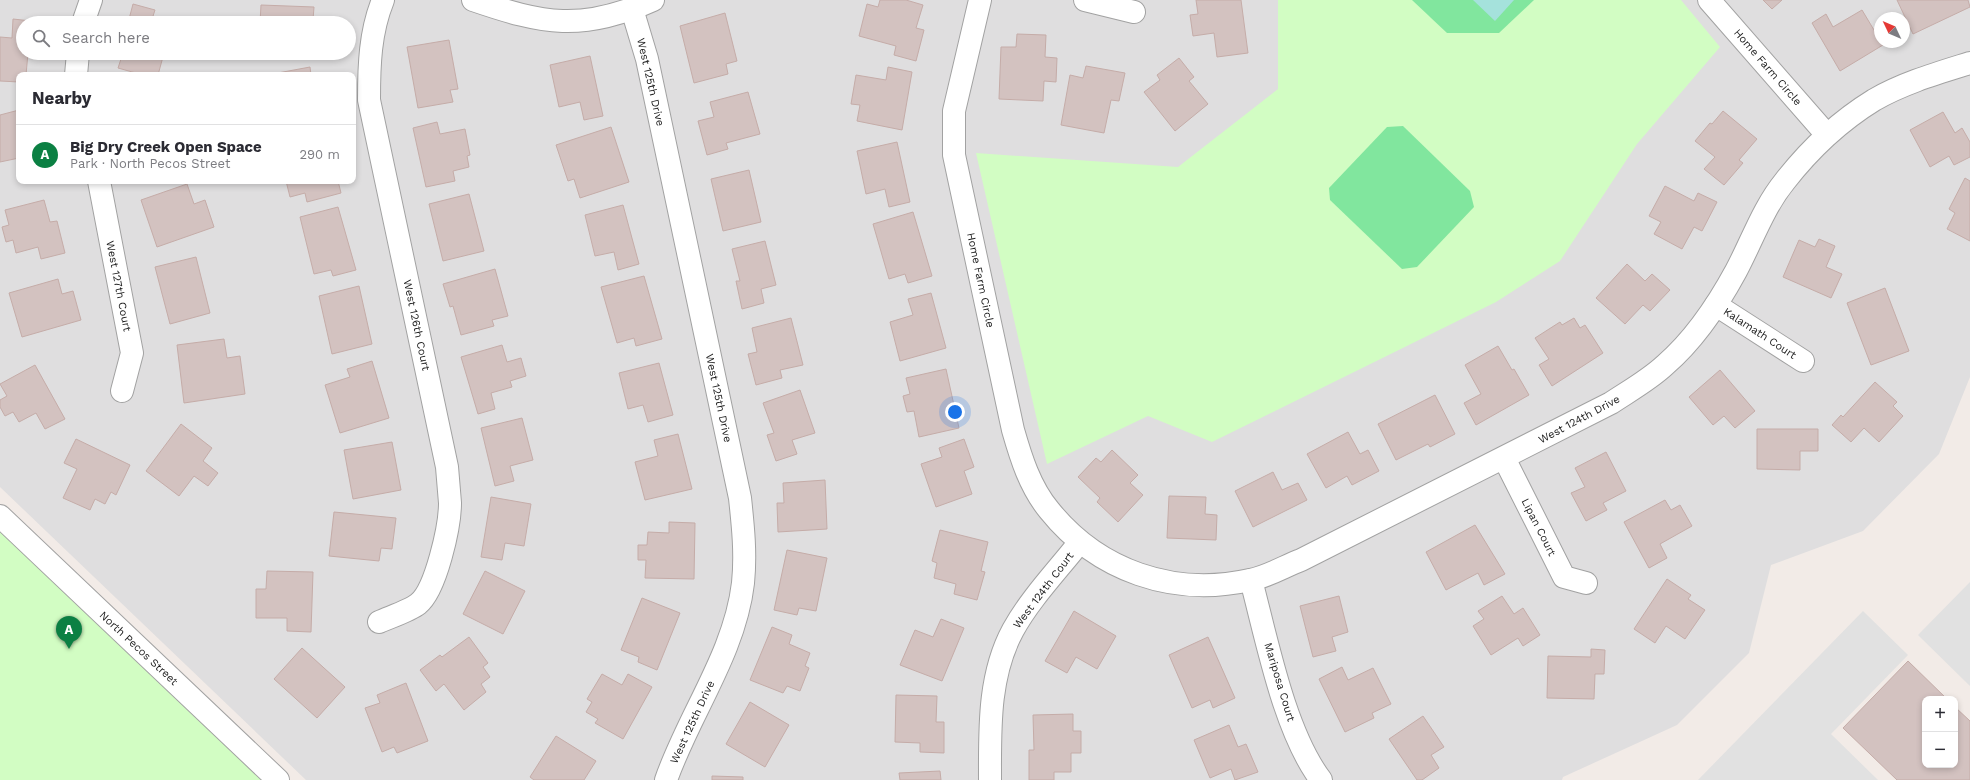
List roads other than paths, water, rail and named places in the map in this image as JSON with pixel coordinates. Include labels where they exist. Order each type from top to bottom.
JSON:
[{"type":"street","points":[[85,16],[91,0]]},
{"type":"street","name":"West 126th Court","points":[[379,622],[418,604],[428,591],[433,581],[446,534],[450,504],[447,467],[369,100],[369,67],[372,37],[383,0]]},
{"type":"street","points":[[473,0],[518,15],[556,21],[592,20],[632,9],[653,0]]},
{"type":"street","name":"Home Farm Circle","points":[[980,0],[954,111],[953,133],[958,177],[1013,430],[1021,459],[1037,493],[1048,510],[1079,543]]},
{"type":"street","points":[[1085,0],[1134,12]]},
{"type":"street","name":"Home Farm Circle","points":[[1708,0],[1828,135]]},
{"type":"street","name":"West 125th Drive","points":[[632,9],[650,75],[740,498],[744,534],[743,583],[732,629],[714,674],[666,780]]},
{"type":"street","points":[[76,72],[77,60]]},
{"type":"street","name":"West 124th Drive","points":[[1079,543],[1115,564],[1159,581],[1186,585],[1207,585],[1251,580],[1301,560],[1611,403],[1664,365],[1682,348],[1716,305],[1736,270],[1768,205],[1789,176],[1828,135],[1854,114],[1888,93],[1970,63]]},
{"type":"street","name":"West 127th Court","points":[[100,184],[132,353],[122,391]]},
{"type":"street","name":"Kalamath Court","points":[[1716,305],[1803,361]]},
{"type":"street","name":"Lipan Court","points":[[1504,458],[1564,577],[1586,583]]},
{"type":"street","name":"North Pecos Street","points":[[0,516],[278,780]]},
{"type":"street","name":"West 124th Court","points":[[990,780],[990,722],[996,679],[1004,650],[1025,610],[1079,543]]},
{"type":"street","name":"Mariposa Court","points":[[1251,580],[1279,683],[1294,728],[1308,758],[1321,780]]},
{"type":"water","points":[[1473,0],[1514,0],[1495,21]]},
{"type":"place","name":"Big Dry Creek Open Space","points":[[69,649]]}]
